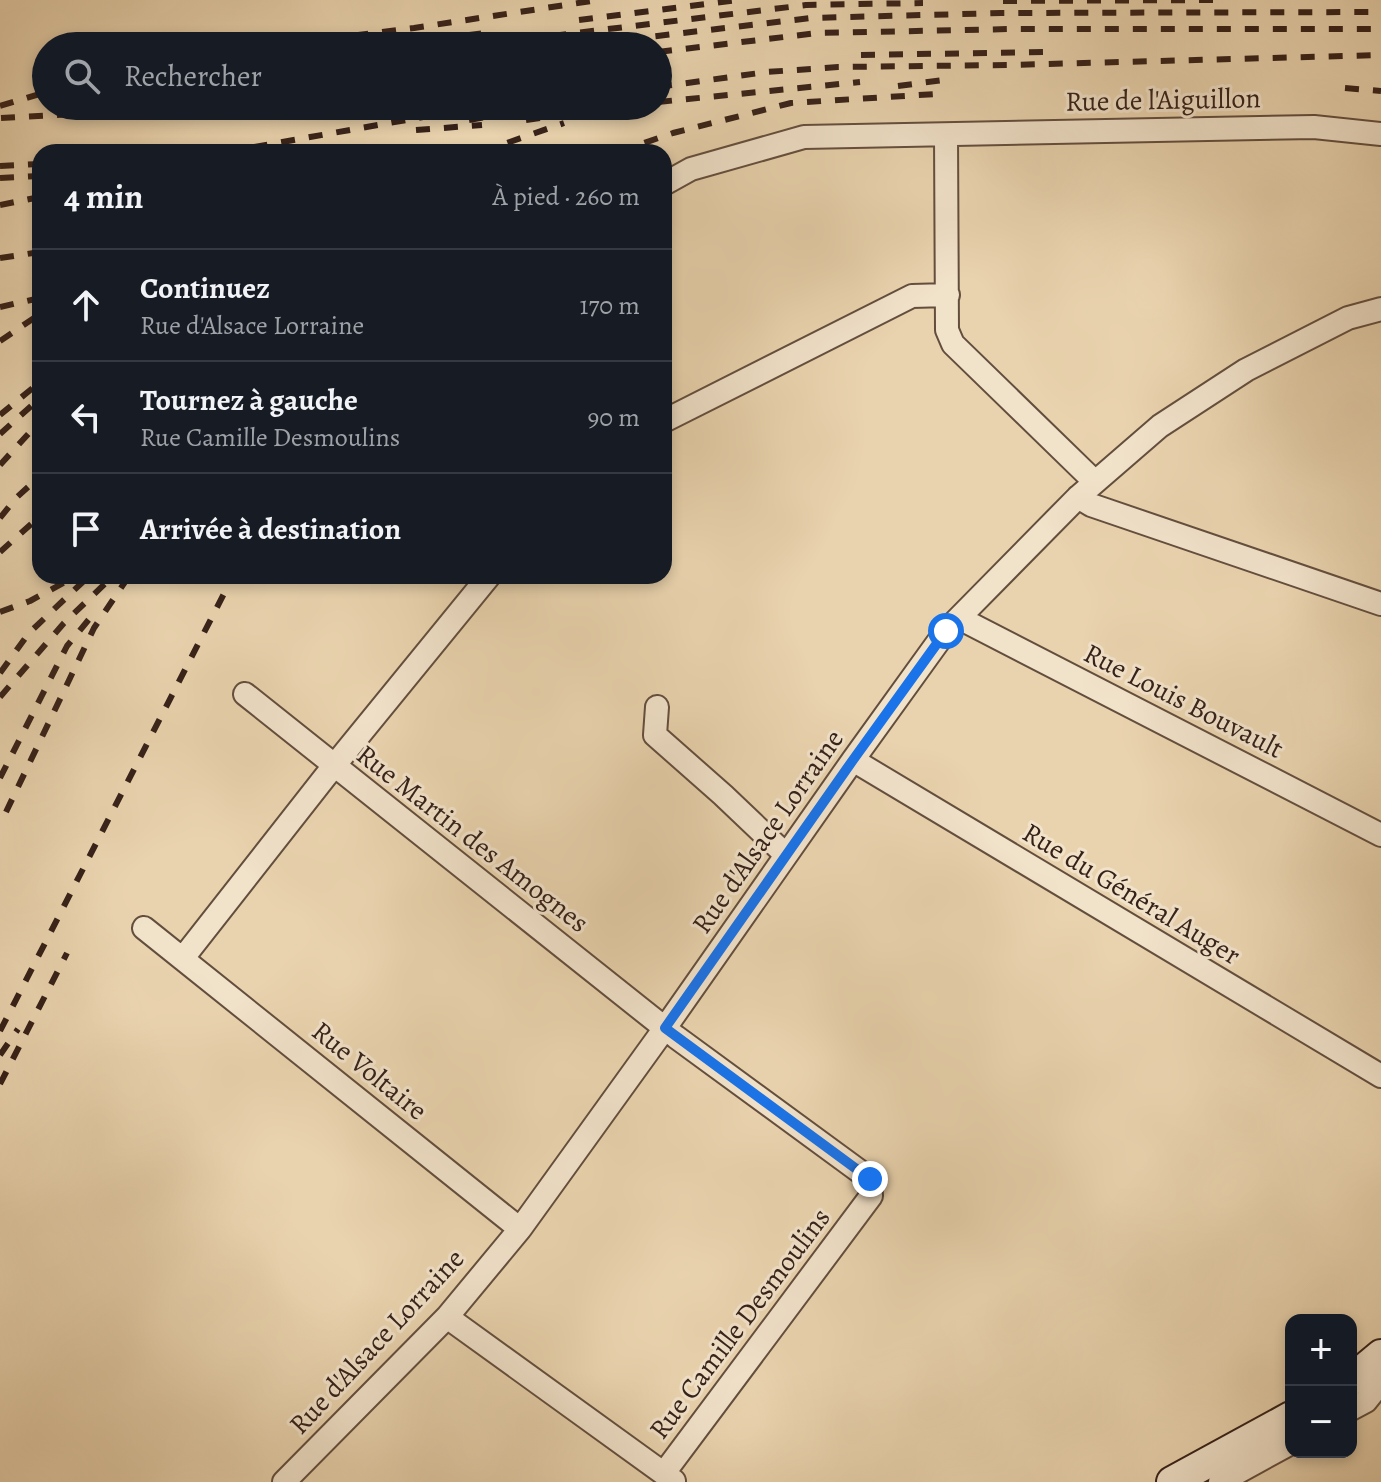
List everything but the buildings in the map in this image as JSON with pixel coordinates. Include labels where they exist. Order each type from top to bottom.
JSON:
[{"type":"main road","points":[[1357,1375],[1381,1355]]},
{"type":"main road","points":[[1355,1386],[1381,1380]]},
{"type":"main road","points":[[1172,1482],[1285,1420]]},
{"type":"street","name":"Rue de l'Aiguillon","points":[[672,180],[691,169],[804,137],[1314,127],[1381,134]]},
{"type":"street","points":[[946,135],[947,330],[953,344],[1086,489],[1091,505],[1381,604]]},
{"type":"street","points":[[672,417],[912,296],[948,295]]},
{"type":"street","name":"Rue d'Alsace Lorraine","points":[[284,1482],[447,1317],[520,1229],[946,631],[1086,489],[1160,426],[1246,370],[1348,318],[1381,309]]},
{"type":"street","points":[[183,958],[483,584]]},
{"type":"street","name":"Rue Louis Bouvault","points":[[959,618],[1381,835]]},
{"type":"street","name":"Rue Martin des Amognes","points":[[245,694],[665,1028]]},
{"type":"street","points":[[657,707],[655,735],[786,855]]},
{"type":"street","name":"Rue du Général Auger","points":[[853,760],[1381,1076]]},
{"type":"street","name":"Rue Voltaire","points":[[144,928],[520,1229]]},
{"type":"street","name":"Rue Camille Desmoulins","points":[[665,1028],[870,1179],[871,1196],[670,1478]]},
{"type":"street","points":[[447,1317],[670,1478]]},
{"type":"street","points":[[1357,1406],[1366,1401],[1381,1380]]},
{"type":"street","points":[[1220,1482],[1285,1446]]},
{"type":"railway","points":[[382,32],[598,0]]},
{"type":"railway","points":[[579,20],[737,0]]},
{"type":"railway","points":[[1003,1],[1213,0]]},
{"type":"railway","points":[[584,32],[806,5],[923,3]]},
{"type":"railway","points":[[672,34],[811,18],[1001,13],[1381,12]]},
{"type":"railway","points":[[672,50],[818,33],[1012,29],[1381,29]]},
{"type":"railway","points":[[861,55],[1045,52]]},
{"type":"railway","points":[[672,85],[767,72],[838,67],[1381,55]]},
{"type":"railway","points":[[898,86],[951,79]]},
{"type":"railway","points":[[672,101],[860,82]]},
{"type":"railway","points":[[1345,88],[1381,91]]},
{"type":"railway","points":[[641,144],[791,103],[935,94]]},
{"type":"railway","points":[[0,106],[32,96]]},
{"type":"railway","points":[[1,118],[32,116]]},
{"type":"railway","points":[[271,144],[406,120]]},
{"type":"railway","points":[[504,144],[564,123]]},
{"type":"railway","points":[[416,130],[482,125]]},
{"type":"railway","points":[[0,166],[32,164]]},
{"type":"railway","points":[[0,178],[32,176]]},
{"type":"railway","points":[[0,205],[32,199]]},
{"type":"railway","points":[[0,258],[32,253]]},
{"type":"railway","points":[[0,307],[32,300]]},
{"type":"railway","points":[[0,341],[32,319]]},
{"type":"railway","points":[[0,415],[32,389]]},
{"type":"railway","points":[[0,434],[32,405]]},
{"type":"railway","points":[[0,465],[32,430]]},
{"type":"railway","points":[[0,518],[32,483]]},
{"type":"railway","points":[[0,552],[32,523]]},
{"type":"railway","points":[[0,612],[30,601],[61,584]]},
{"type":"railway","points":[[0,673],[29,633],[81,584]]},
{"type":"railway","points":[[0,697],[64,623],[105,584]]},
{"type":"railway","points":[[6,812],[94,628],[124,584]]},
{"type":"railway","points":[[0,1031],[229,584]]},
{"type":"railway","points":[[0,778],[67,646],[95,612]]},
{"type":"railway","points":[[0,1084],[67,953]]},
{"type":"railway","points":[[0,1055],[18,1029]]},
{"type":"route","points":[[870,1179],[665,1028],[946,631]]}]
